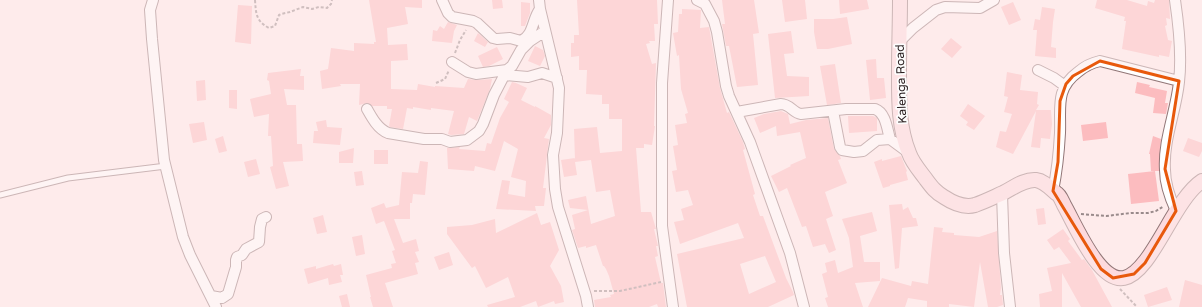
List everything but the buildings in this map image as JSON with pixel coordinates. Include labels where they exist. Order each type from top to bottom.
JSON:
[{"type":"main road","name":"Kalenga Road","points":[[900,0],[899,108],[902,130],[909,153],[916,167],[935,192],[955,204],[964,206],[974,205],[1002,194],[1023,182],[1028,180],[1036,180],[1047,185],[1057,193],[1092,256],[1101,269],[1113,278],[1124,278],[1134,274],[1145,263],[1174,206],[1202,181]]},
{"type":"street","points":[[153,0],[150,10],[152,39],[160,129],[166,166],[187,249],[216,307]]},
{"type":"street","points":[[442,0],[448,13],[452,17],[477,23],[493,38],[510,38],[521,41],[527,38],[530,33],[539,4]]},
{"type":"street","points":[[668,0],[662,83],[662,226],[673,307]]},
{"type":"street","points":[[697,0],[705,4],[714,21],[726,86],[750,142],[790,253],[804,307]]},
{"type":"street","points":[[899,42],[913,28],[936,10],[945,7],[980,8],[994,0]]},
{"type":"street","points":[[1174,206],[1167,185],[1165,169],[1166,148],[1180,81],[1179,40],[1175,0]]},
{"type":"street","points":[[539,4],[558,78],[560,96],[553,154],[555,189],[558,207],[588,307]]},
{"type":"street","points":[[367,109],[383,131],[388,133],[424,139],[442,139],[450,142],[467,140],[479,131],[494,95],[506,72],[512,66],[521,50],[530,41],[545,32]]},
{"type":"street","points":[[1053,191],[1058,162],[1059,109],[1062,93],[1065,86],[1073,76],[1091,63],[1100,61],[1180,81]]},
{"type":"street","points":[[452,62],[468,72],[476,74],[506,72],[528,77],[542,73],[558,78]]},
{"type":"street","points":[[1038,70],[1054,78],[1065,86]]},
{"type":"street","points":[[737,112],[781,104],[786,104],[798,114],[866,108],[879,110],[885,120],[890,139],[909,153]]},
{"type":"street","points":[[834,111],[840,147],[842,150],[854,152],[863,151],[877,140],[890,139]]},
{"type":"street","points":[[1002,194],[1004,254],[1010,307]]},
{"type":"street","points":[[211,296],[222,298],[228,294],[236,267],[237,257],[259,242],[260,224],[262,219],[266,218]]},
{"type":"lane","points":[[0,195],[68,178],[166,166]]},
{"type":"path","points":[[254,0],[257,18],[261,23],[269,28],[275,26],[279,15],[281,14],[303,7],[312,9],[319,7],[326,8],[332,0]]},
{"type":"path","points":[[1070,215],[1081,214],[1106,216],[1131,213],[1148,213],[1174,206]]},
{"type":"path","points":[[584,291],[620,291],[670,280]]},
{"type":"highlighted area","points":[[1100,61],[1179,81],[1165,169],[1176,211],[1145,263],[1134,274],[1113,278],[1101,269],[1053,191],[1058,162],[1060,101],[1066,84],[1073,76]]}]
